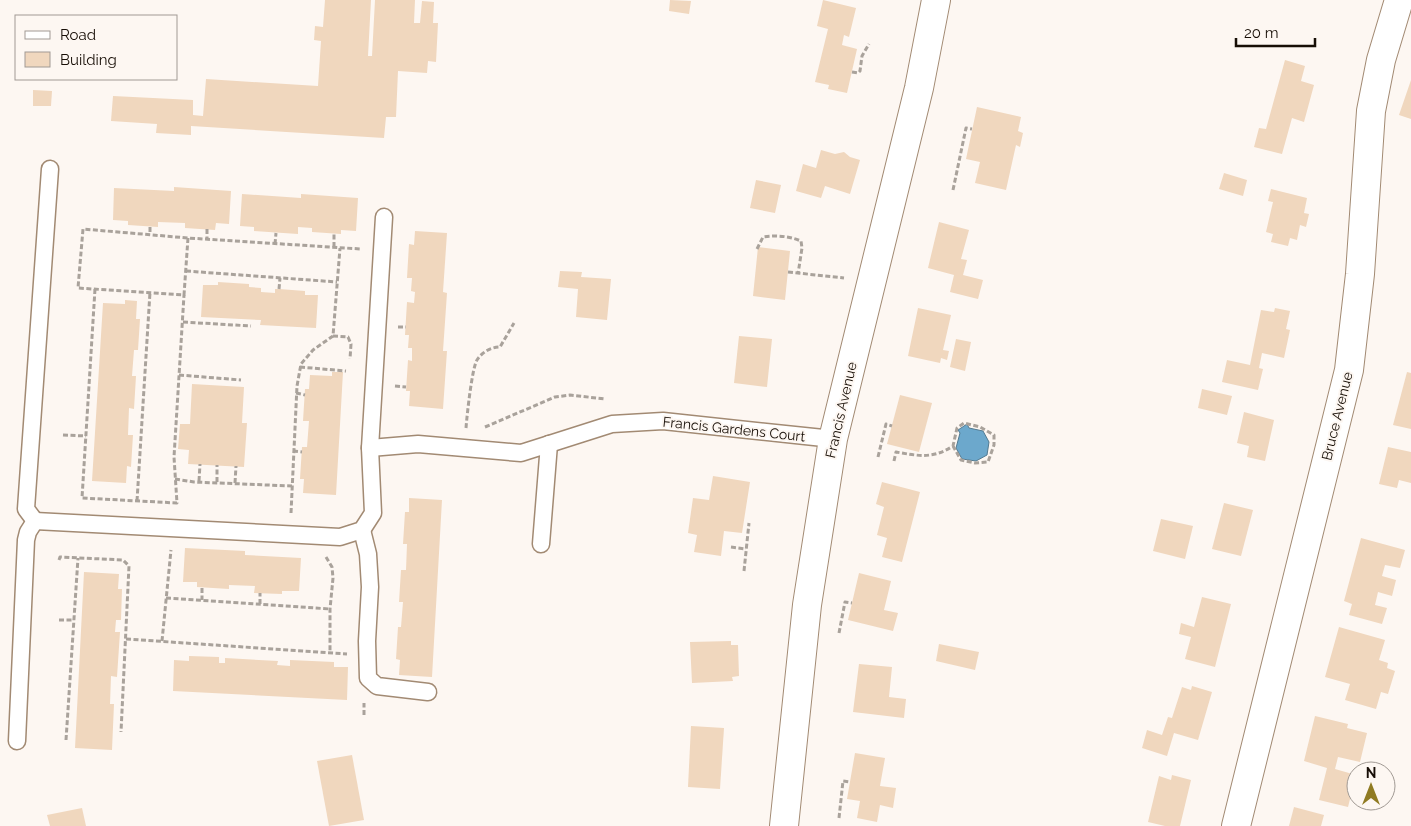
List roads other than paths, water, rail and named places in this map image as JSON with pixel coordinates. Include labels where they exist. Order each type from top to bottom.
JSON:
[{"type":"street","name":"Francis Avenue","points":[[784,826],[807,605],[833,439],[919,88],[936,0]]},
{"type":"street","name":"Bruce Avenue","points":[[1236,826],[1349,370],[1360,274],[1370,110],[1381,60],[1399,0]]},
{"type":"lane","points":[[34,521],[26,509],[50,169]]},
{"type":"lane","points":[[34,521],[340,537],[362,530],[373,513],[370,448],[384,217]]},
{"type":"lane","name":"Francis Gardens Court","points":[[370,448],[418,444],[521,453],[612,424],[663,421],[833,439]]},
{"type":"lane","points":[[541,544],[550,444]]},
{"type":"lane","points":[[17,741],[26,540],[34,521]]},
{"type":"lane","points":[[362,530],[368,554],[370,579],[368,678],[377,686],[428,692]]},
{"type":"water","points":[[967,424],[969,428],[983,431],[989,442],[987,455],[976,461],[962,459],[956,448],[960,433],[958,430]]}]
